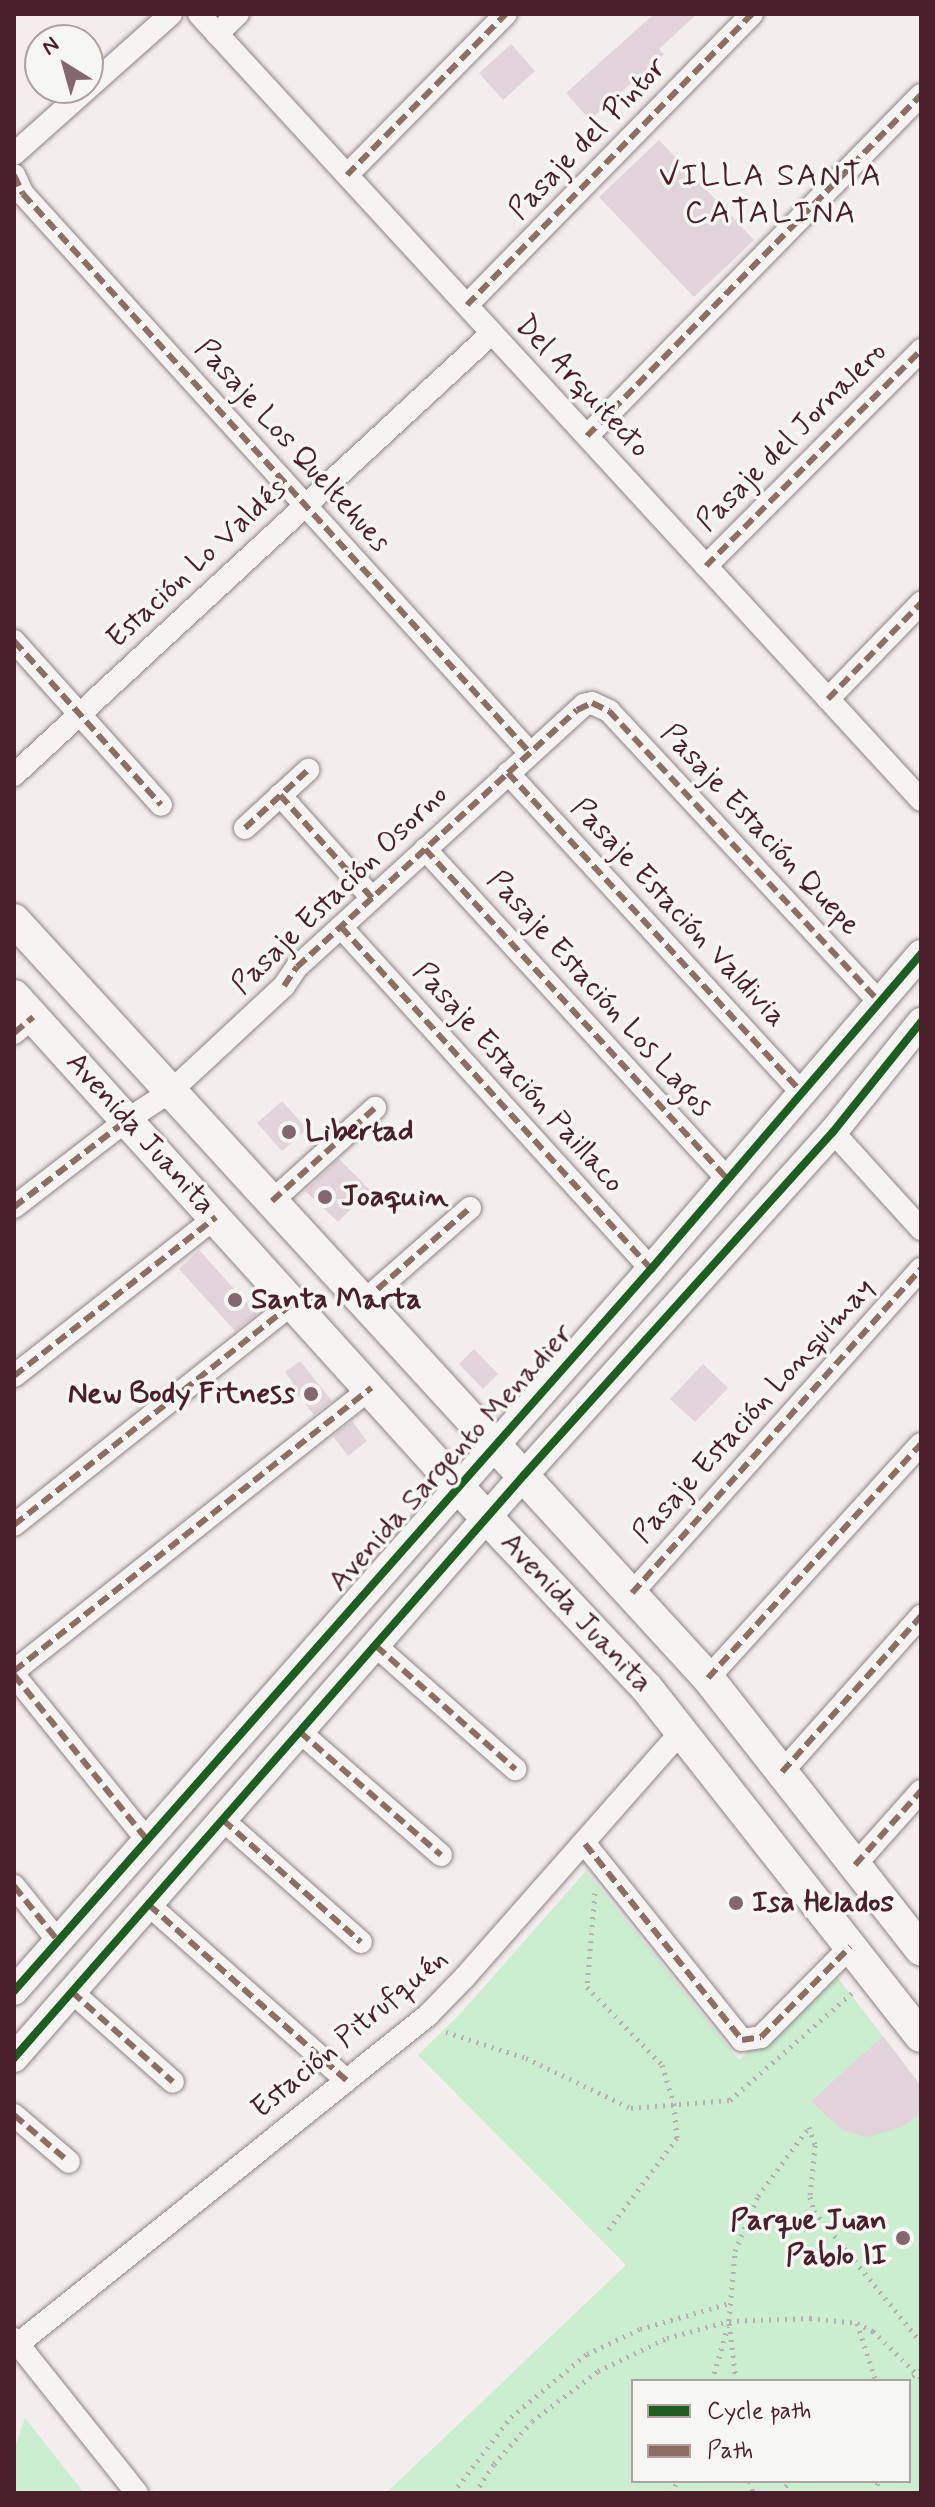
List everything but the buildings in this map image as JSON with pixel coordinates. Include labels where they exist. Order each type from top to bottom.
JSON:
[{"type":"main road","name":"Avenida Juanita","points":[[14,920],[708,1678],[921,1950]]},
{"type":"main road","name":"Avenida Juanita","points":[[20,1015],[127,1120],[457,1486],[646,1687],[921,2036]]},
{"type":"street","points":[[14,154],[171,14]]},
{"type":"street","name":"Del Arquitecto","points":[[199,14],[921,800]]},
{"type":"street","points":[[217,34],[238,14]]},
{"type":"street","points":[[347,175],[506,14]]},
{"type":"street","name":"Pasaje del Pintor","points":[[467,305],[752,14]]},
{"type":"street","points":[[587,436],[921,95]]},
{"type":"street","name":"Pasaje Los Queltehues","points":[[14,175],[23,194],[530,753]]},
{"type":"street","name":"Estación Lo Valdés","points":[[14,775],[492,333]]},
{"type":"street","name":"Pasaje del Jornalero","points":[[706,566],[921,350]]},
{"type":"street","points":[[828,699],[921,603]]},
{"type":"street","points":[[14,641],[161,805]]},
{"type":"street","name":"Pasaje Estación Osorno","points":[[14,1207],[127,1120],[171,1091],[284,986],[297,967],[425,849],[577,710],[592,703]]},
{"type":"street","name":"Pasaje Estación Quepe","points":[[592,703],[609,711],[881,1004]]},
{"type":"street","points":[[245,828],[308,770]]},
{"type":"street","name":"Pasaje Estación Valdivia","points":[[508,773],[803,1094]]},
{"type":"street","points":[[280,795],[372,898]]},
{"type":"street","name":"Pasaje Estación Los Lagos","points":[[425,849],[728,1180]]},
{"type":"street","name":"Pasaje Estación Paillaco","points":[[341,927],[651,1269]]},
{"type":"street","name":"Avenida Sargento Menadier","points":[[14,1991],[651,1269],[921,954]]},
{"type":"street","points":[[14,2058],[524,1475],[833,1132],[921,1022]]},
{"type":"street","points":[[272,1201],[375,1108]]},
{"type":"street","points":[[833,1132],[921,1229]]},
{"type":"street","points":[[364,1301],[470,1208]]},
{"type":"street","points":[[14,1376],[216,1217]]},
{"type":"street","name":"Pasaje Estación Lonquimay","points":[[632,1593],[921,1269]]},
{"type":"street","points":[[14,1525],[294,1302]]},
{"type":"street","points":[[147,1840],[14,1673],[371,1388]]},
{"type":"street","points":[[708,1678],[921,1444]]},
{"type":"street","points":[[782,1772],[921,1616]]},
{"type":"street","points":[[376,1646],[515,1769]]},
{"type":"street","name":"Estación Pitrufquén","points":[[16,2341],[418,2022],[591,1852],[682,1731]]},
{"type":"street","points":[[300,1732],[441,1855]]},
{"type":"street","points":[[855,1865],[921,1791]]},
{"type":"street","points":[[223,1820],[361,1942]]},
{"type":"street","points":[[591,1852],[742,2040],[761,2037],[850,1947]]},
{"type":"street","points":[[14,1886],[58,1941]]},
{"type":"street","points":[[149,1905],[346,2080]]},
{"type":"street","points":[[72,1992],[173,2082]]},
{"type":"street","points":[[14,2115],[69,2162]]},
{"type":"street","points":[[16,2341],[137,2493]]},
{"type":"path","points":[[591,1852],[587,1987],[662,2065],[674,2104],[677,2138],[609,2229]]},
{"type":"path","points":[[418,2022],[526,2058],[631,2108],[730,2100],[872,1975]]},
{"type":"path","points":[[736,2379],[729,2321],[735,2251],[742,2227],[774,2172],[809,2127],[815,2145],[810,2197],[814,2211],[921,2342]]},
{"type":"path","points":[[453,2493],[511,2417],[587,2354],[640,2329],[730,2303]]},
{"type":"path","points":[[475,2493],[532,2421],[598,2371],[667,2338],[729,2321],[810,2318],[857,2323],[873,2331],[920,2374]]},
{"type":"path","points":[[713,2379],[729,2321]]},
{"type":"path","points":[[857,2323],[875,2379]]},
{"type":"green space","points":[[586,1871],[739,2060],[838,1978],[921,2086],[921,2493],[386,2493],[626,2265],[418,2055],[460,2014]]},
{"type":"green space","points":[[25,2418],[84,2493],[18,2493],[14,2487],[14,2450]]},
{"type":"marked path","points":[[347,175],[506,14]]},
{"type":"marked path","points":[[467,305],[752,14]]},
{"type":"marked path","points":[[587,436],[921,95]]},
{"type":"marked path","points":[[14,175],[23,194],[530,753]]},
{"type":"marked path","points":[[706,566],[921,350]]},
{"type":"marked path","points":[[828,699],[921,603]]},
{"type":"marked path","points":[[14,641],[161,805]]},
{"type":"marked path","points":[[284,986],[297,967],[508,773],[577,710],[592,703],[609,711],[881,1004]]},
{"type":"marked path","points":[[245,828],[308,770]]},
{"type":"marked path","points":[[508,773],[803,1094]]},
{"type":"marked path","points":[[280,795],[372,898]]},
{"type":"marked path","points":[[425,849],[728,1180]]},
{"type":"marked path","points":[[341,927],[651,1269]]},
{"type":"marked path","points":[[14,1033],[33,1017]]},
{"type":"marked path","points":[[272,1201],[375,1108]]},
{"type":"marked path","points":[[14,1207],[127,1120]]},
{"type":"marked path","points":[[364,1301],[470,1208]]},
{"type":"marked path","points":[[14,1376],[216,1217]]},
{"type":"marked path","points":[[632,1593],[921,1269]]},
{"type":"marked path","points":[[14,1525],[294,1302]]},
{"type":"marked path","points":[[14,1671],[371,1388]]},
{"type":"marked path","points":[[708,1678],[921,1444]]},
{"type":"marked path","points":[[782,1772],[921,1616]]},
{"type":"marked path","points":[[376,1646],[515,1769]]},
{"type":"marked path","points":[[14,1675],[147,1840]]},
{"type":"marked path","points":[[300,1732],[441,1855]]},
{"type":"marked path","points":[[855,1865],[921,1791]]},
{"type":"marked path","points":[[223,1820],[361,1942]]},
{"type":"marked path","points":[[585,1844],[742,2040],[761,2037],[850,1947]]},
{"type":"marked path","points":[[14,1886],[58,1941]]},
{"type":"marked path","points":[[149,1905],[346,2080]]},
{"type":"marked path","points":[[72,1992],[173,2082]]},
{"type":"marked path","points":[[14,2115],[69,2162]]},
{"type":"cycle path","points":[[14,1991],[651,1269],[921,954]]},
{"type":"cycle path","points":[[14,2058],[524,1475],[833,1132],[921,1022]]},
{"type":"place","name":"Libertad","points":[[289,1132]]},
{"type":"place","name":"Joaquin","points":[[325,1197]]},
{"type":"place","name":"Santa Marta","points":[[235,1300]]},
{"type":"place","name":"New Body Fitness","points":[[311,1394]]},
{"type":"place","name":"Isa Helados","points":[[736,1903]]},
{"type":"place","name":"Parque Juan Pablo II","points":[[903,2238]]},
{"type":"district","name":"VILLA SANTA CATALINA","points":[[771,196]]}]
